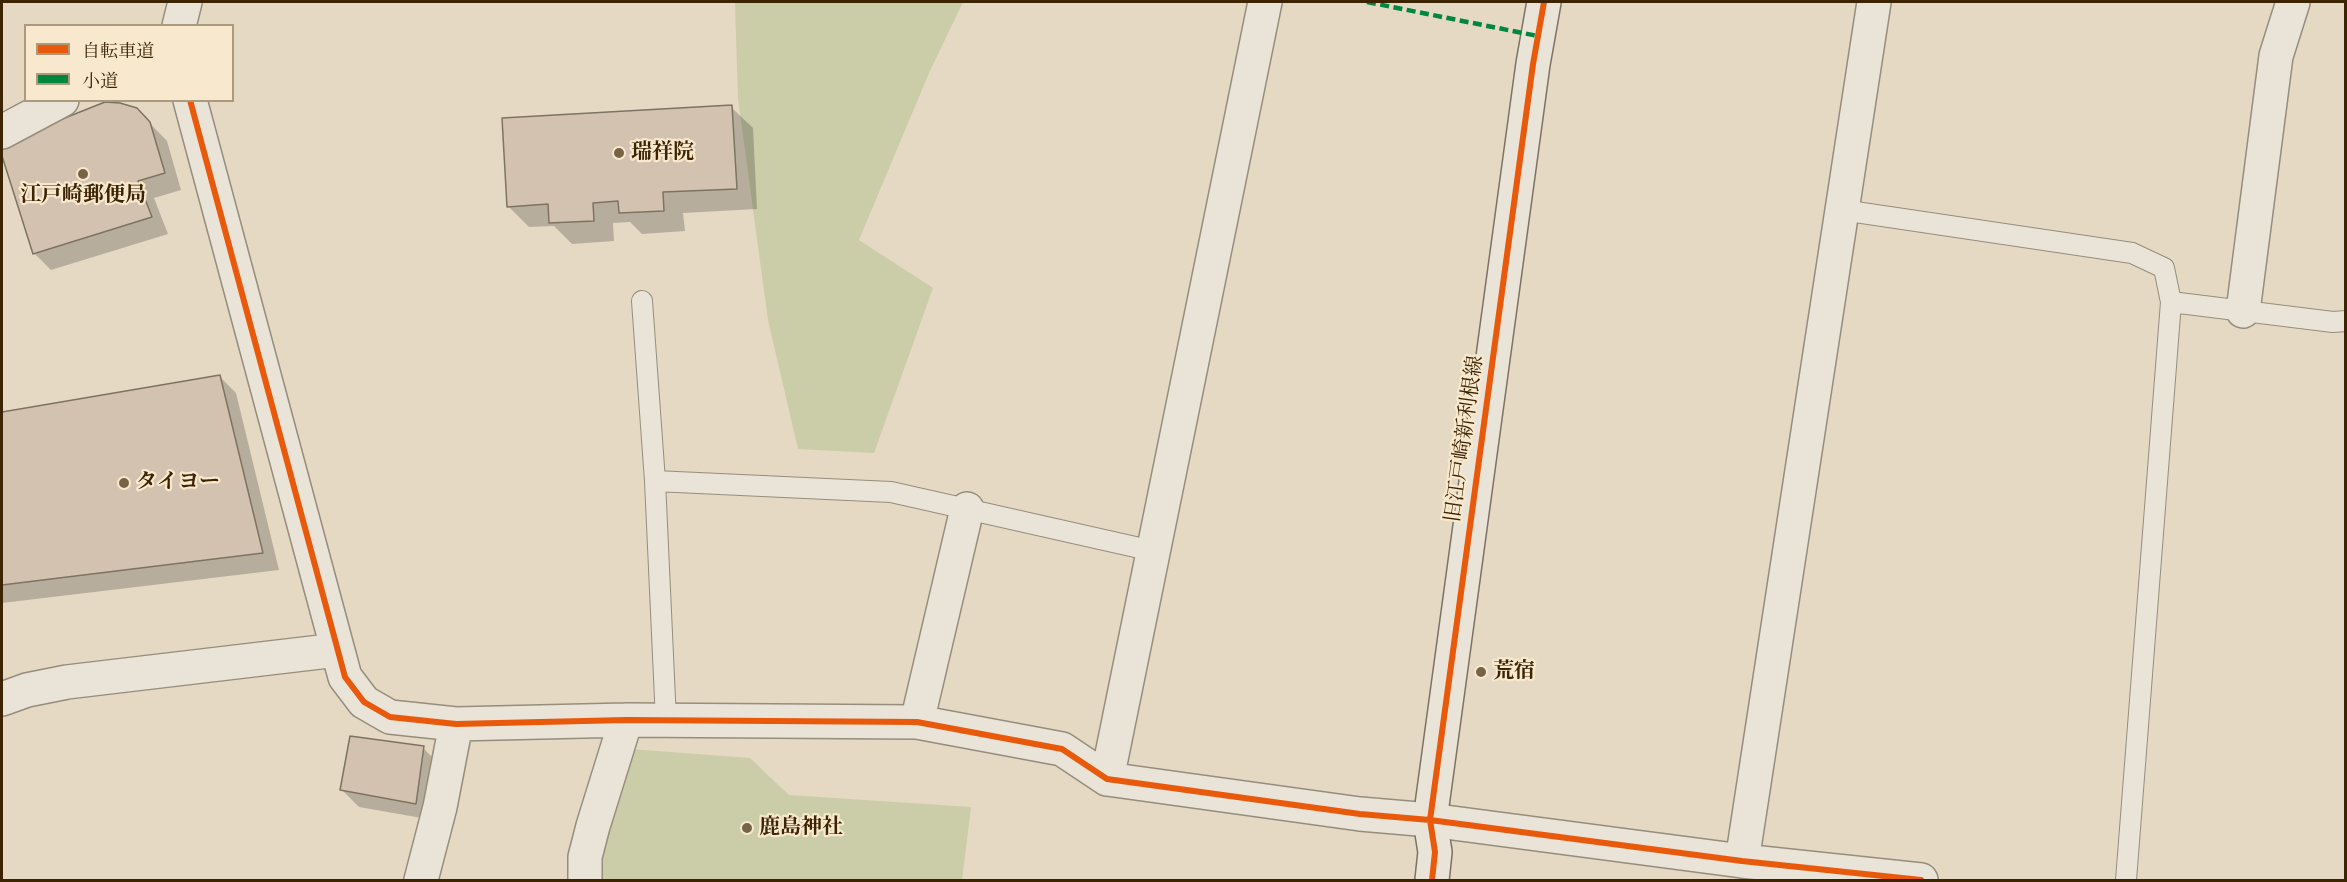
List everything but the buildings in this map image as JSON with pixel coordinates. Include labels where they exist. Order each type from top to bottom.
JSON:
[{"type":"street","points":[[180,24],[185,2]]},
{"type":"street","points":[[1107,778],[1265,2]]},
{"type":"street","name":"旧江戸崎新利根線","points":[[1432,880],[1435,852],[1430,820],[1533,64],[1544,2]]},
{"type":"street","points":[[1742,861],[1874,2]]},
{"type":"street","points":[[2243,310],[2276,57],[2293,2]]},
{"type":"street","points":[[2,132],[58,102]]},
{"type":"street","points":[[191,102],[345,677],[364,702],[390,717],[456,724],[626,720],[917,722],[1062,749],[1107,778],[1360,814],[1430,820],[1742,861],[1921,880]]},
{"type":"street","points":[[917,722],[967,509]]},
{"type":"street","points":[[2,699],[27,690],[67,682],[337,650]]},
{"type":"street","points":[[585,880],[585,857],[593,825],[626,720]]},
{"type":"street","points":[[421,880],[440,807],[456,724]]},
{"type":"lane","points":[[1842,210],[2132,253],[2164,268],[2171,302],[2126,880]]},
{"type":"lane","points":[[642,301],[655,481],[666,721]]},
{"type":"lane","points":[[2171,302],[2333,322],[2346,321]]},
{"type":"lane","points":[[655,481],[891,492],[1153,551]]},
{"type":"green space","points":[[735,2],[963,2],[929,73],[859,240],[933,288],[874,453],[798,449],[768,320],[738,99]]},
{"type":"green space","name":"鹿島神社","points":[[630,749],[750,758],[789,795],[971,807],[962,880],[600,880],[601,850]]},
{"type":"marked path","points":[[1367,2],[1538,36]]},
{"type":"cycle path","points":[[1432,880],[1435,852],[1430,820],[1533,64],[1544,2]]},
{"type":"cycle path","points":[[191,102],[345,677],[364,702],[390,717],[456,724],[626,720],[917,722],[1062,749],[1107,779],[1360,814],[1430,820],[1742,861],[1921,880]]},
{"type":"place","name":"瑞祥院","points":[[619,153]]},
{"type":"place","name":"江戸崎郵便局","points":[[83,174]]},
{"type":"place","name":"タイヨー","points":[[124,483]]},
{"type":"place","name":"荒宿","points":[[1481,672]]},
{"type":"place","name":"鹿島神社","points":[[747,828]]}]
